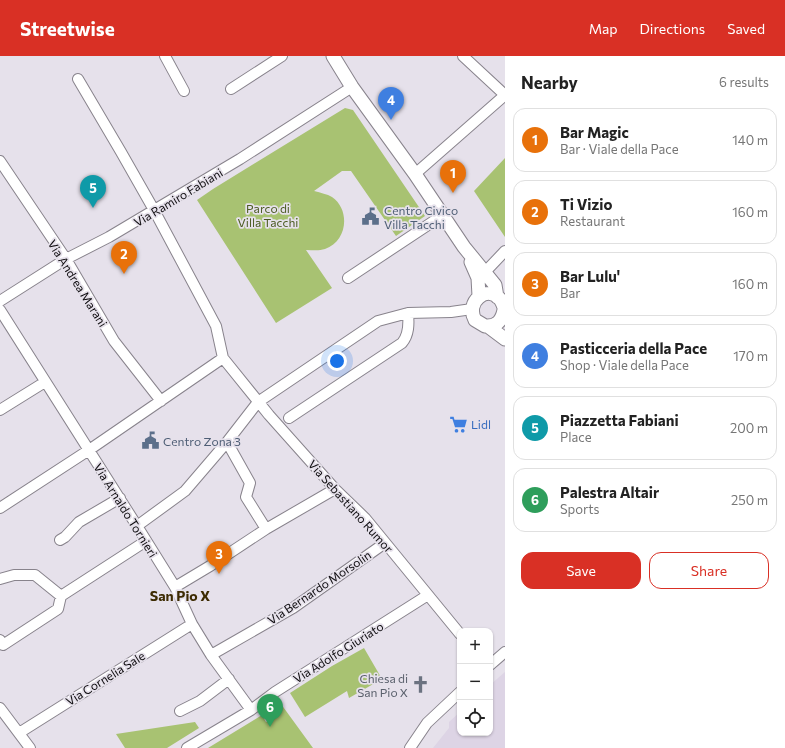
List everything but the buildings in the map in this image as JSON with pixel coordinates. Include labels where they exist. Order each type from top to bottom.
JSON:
[{"type":"main road","points":[[333,56],[352,87],[415,174],[466,250],[494,285],[497,297],[503,305],[505,311],[497,324],[489,326],[481,325],[475,320],[472,309],[473,304],[480,296],[491,294],[497,297]]},
{"type":"main road","points":[[466,250],[478,278],[480,296]]},
{"type":"main road","points":[[489,326],[505,339]]},
{"type":"street","points":[[164,56],[184,91]]},
{"type":"street","points":[[231,89],[282,56]]},
{"type":"street","points":[[415,174],[505,95],[463,56]]},
{"type":"street","points":[[0,508],[89,450],[223,358],[216,326],[154,210],[78,79]]},
{"type":"street","name":"Via Ramiro Fabiani","points":[[0,301],[66,259],[109,237],[240,159],[352,87]]},
{"type":"street","name":"Via Andrea Marani","points":[[0,161],[66,259],[114,341],[161,401]]},
{"type":"street","points":[[348,278],[443,215]]},
{"type":"street","points":[[485,272],[505,251]]},
{"type":"street","points":[[137,526],[185,491],[227,442],[258,402],[378,321],[408,313],[451,312],[472,309]]},
{"type":"street","name":"Via Arnaldo Tornieri","points":[[0,310],[175,587],[192,624],[211,655],[251,710]]},
{"type":"street","points":[[289,418],[402,343],[406,339],[408,330],[408,313]]},
{"type":"street","name":"Via Sebastiano Rumor","points":[[223,358],[258,402],[335,488],[365,518],[457,630]]},
{"type":"street","points":[[0,410],[45,382]]},
{"type":"street","points":[[227,442],[250,483],[246,497],[266,529]]},
{"type":"street","points":[[175,587],[266,529],[335,488]]},
{"type":"street","points":[[60,540],[65,537],[79,522],[120,498]]},
{"type":"street","points":[[0,640],[3,645],[58,609],[61,596],[146,541]]},
{"type":"street","name":"Via Bernardo Morsolin","points":[[211,655],[293,608],[385,543]]},
{"type":"street","points":[[0,579],[14,575],[35,575],[61,596]]},
{"type":"street","name":"Via Adolfo Giuriato","points":[[187,748],[251,710],[275,692],[428,595]]},
{"type":"street","name":"Via Cornelia Sale","points":[[19,733],[192,624]]},
{"type":"street","points":[[491,664],[505,652]]},
{"type":"street","points":[[180,711],[200,701],[229,679]]},
{"type":"street","points":[[410,747],[427,723],[457,695]]},
{"type":"street","points":[[0,708],[30,748]]},
{"type":"shaded area","points":[[505,672],[505,748],[433,748],[449,728],[449,722],[457,715],[457,736],[493,736],[493,682]]},
{"type":"green space","name":"Parco di Villa Tacchi","points":[[345,108],[353,110],[425,216],[396,236],[351,171],[342,171],[314,191],[332,197],[338,203],[344,217],[342,233],[338,240],[323,250],[306,250],[332,288],[276,323],[197,200]]},
{"type":"green space","points":[[505,158],[505,237],[474,191]]},
{"type":"green space","points":[[364,648],[382,679],[349,698],[347,691],[305,717],[290,693],[332,666]]},
{"type":"green space","points":[[281,704],[313,748],[208,748],[262,715],[266,722],[275,717],[272,710]]},
{"type":"green space","points":[[195,722],[199,728],[167,748],[125,748],[116,734]]},
{"type":"place","name":"Pasticceria della Pace","points":[[391,120]]},
{"type":"place","name":"Bar Magic","points":[[453,193]]},
{"type":"place","name":"Piazzetta Fabiani","points":[[93,208]]},
{"type":"place","name":"Centro Civico Villa Tacchi","points":[[371,217]]},
{"type":"place","name":"Ti Vizio","points":[[124,274]]},
{"type":"place","name":"Lidl","points":[[458,424]]},
{"type":"place","name":"Centro Zona 3","points":[[150,441]]},
{"type":"place","name":"Bar Lulu'","points":[[219,574]]},
{"type":"place","name":"Chiesa di San Pio X","points":[[421,685]]},
{"type":"place","name":"Palestra Altair","points":[[270,727]]},
{"type":"district","name":"San Pio X","points":[[180,595]]}]
